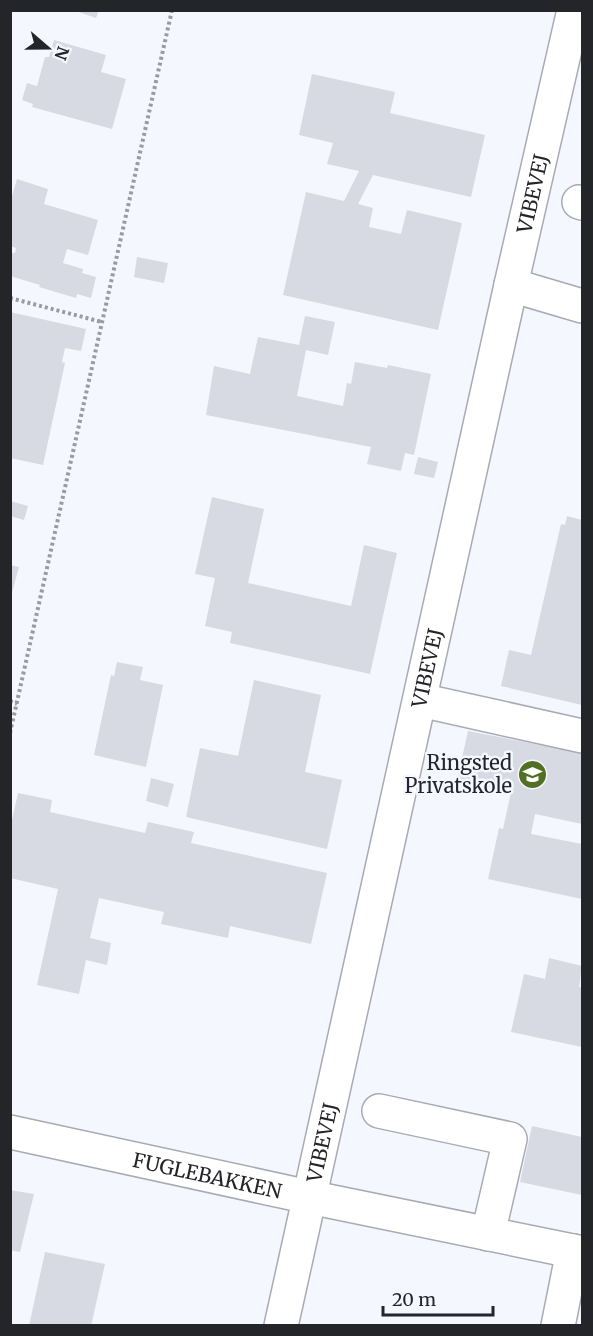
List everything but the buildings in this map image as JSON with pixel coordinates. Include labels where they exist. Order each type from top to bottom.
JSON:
[{"type":"street","name":"VIBEVEJ","points":[[281,1326],[574,10]]},
{"type":"street","points":[[511,285],[582,306]]},
{"type":"street","points":[[420,700],[582,736]]},
{"type":"street","points":[[379,1111],[510,1139],[488,1234]]},
{"type":"street","name":"FUGLEBAKKEN","points":[[10,1132],[578,1252]]},
{"type":"street","points":[[558,1326],[578,1252]]},
{"type":"path","points":[[10,734],[172,10]]},
{"type":"path","points":[[10,298],[102,322]]},
{"type":"path","points":[[10,702],[17,704]]},
{"type":"place","name":"Ringsted Privatskole","points":[[533,774]]}]
